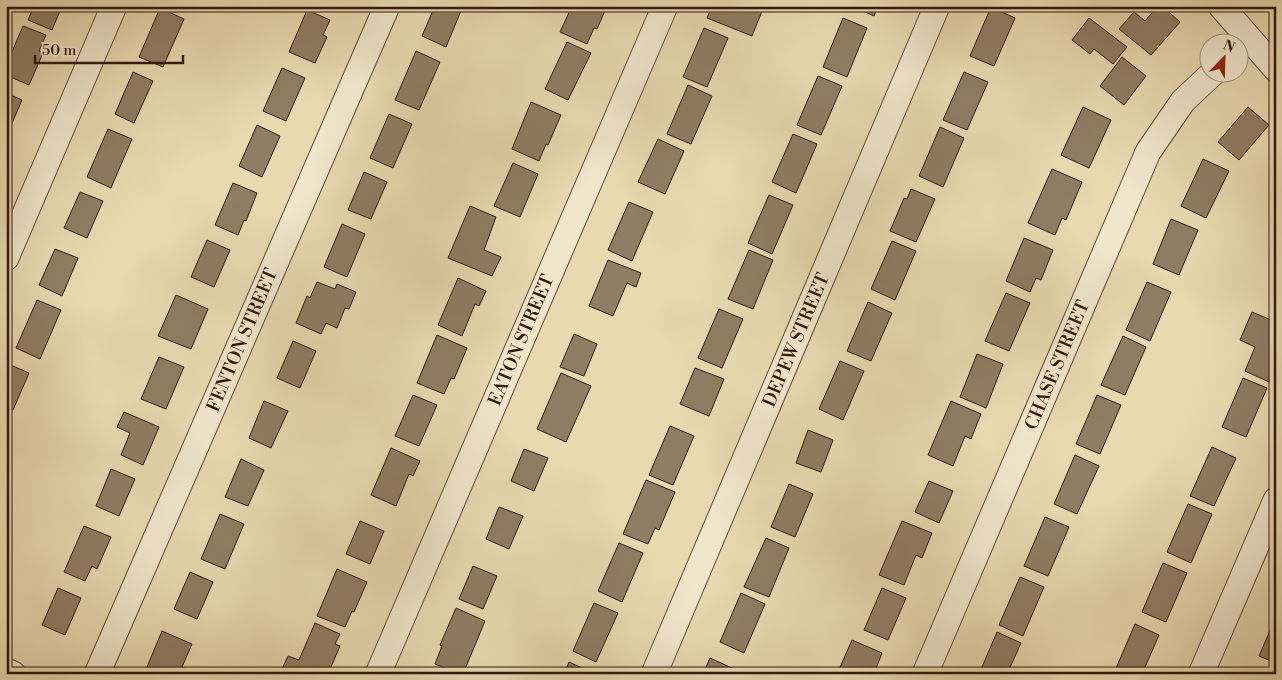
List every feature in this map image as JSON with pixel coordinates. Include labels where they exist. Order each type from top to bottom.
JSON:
[{"type":"street","points":[[6,258],[114,6]]},
{"type":"street","name":"FENTON STREET","points":[[97,674],[387,6]]},
{"type":"street","name":"EATON STREET","points":[[378,674],[665,6]]},
{"type":"street","name":"DEPEW STREET","points":[[654,674],[937,6]]},
{"type":"street","points":[[1221,6],[1237,32]]},
{"type":"street","points":[[1250,49],[1276,69]]},
{"type":"street","name":"CHASE STREET","points":[[926,674],[1148,152],[1183,101],[1203,82]]},
{"type":"street","points":[[1202,674],[1276,500]]},
{"type":"street","points":[[6,671],[13,674]]},
{"type":"building","points":[[34,6],[62,6],[52,30],[28,20]]},
{"type":"building","points":[[435,6],[463,6],[446,47],[422,36]]},
{"type":"building","points":[[572,6],[607,6],[597,29],[594,28],[587,44],[560,32]]},
{"type":"building","points":[[712,6],[764,6],[752,36],[707,18]]},
{"type":"building","points":[[852,6],[878,6],[874,16]]},
{"type":"building","points":[[1018,6],[1031,6],[1028,12]]},
{"type":"building","points":[[1158,6],[1162,6],[1180,22],[1151,55],[1119,29],[1134,12],[1145,21]]},
{"type":"building","points":[[991,7],[1015,18],[994,66],[970,56]]},
{"type":"building","points":[[160,8],[184,19],[163,67],[139,57]]},
{"type":"building","points":[[307,10],[330,20],[323,35],[327,37],[315,63],[289,52]]},
{"type":"building","points":[[843,18],[867,28],[847,77],[823,67]]},
{"type":"building","points":[[1089,18],[1127,47],[1113,64],[1094,49],[1090,54],[1072,40]]},
{"type":"building","points":[[23,26],[46,35],[39,51],[43,53],[29,85],[6,75],[6,66]]},
{"type":"building","points":[[704,28],[728,38],[707,87],[683,77]]},
{"type":"building","points":[[567,42],[591,53],[568,100],[545,89]]},
{"type":"building","points":[[416,51],[440,62],[419,110],[395,100]]},
{"type":"building","points":[[1122,57],[1146,76],[1124,105],[1100,86]]},
{"type":"building","points":[[282,68],[305,78],[286,121],[263,111]]},
{"type":"building","points":[[133,72],[153,81],[134,123],[115,114]]},
{"type":"building","points":[[964,72],[988,82],[967,130],[943,120]]},
{"type":"building","points":[[818,76],[842,86],[821,135],[797,125]]},
{"type":"building","points":[[688,85],[712,96],[691,144],[667,134]]},
{"type":"building","points":[[6,93],[22,100],[6,137]]},
{"type":"building","points":[[531,102],[561,115],[539,161],[512,149]]},
{"type":"building","points":[[1083,107],[1111,120],[1089,168],[1061,155]]},
{"type":"building","points":[[1248,107],[1269,125],[1239,160],[1218,142]]},
{"type":"building","points":[[389,114],[412,124],[393,168],[370,158]]},
{"type":"building","points":[[257,125],[280,136],[262,177],[239,166]]},
{"type":"building","points":[[940,127],[964,138],[943,187],[919,176]]},
{"type":"building","points":[[108,129],[132,139],[111,188],[87,177]]},
{"type":"building","points":[[793,134],[817,144],[796,193],[772,182]]},
{"type":"building","points":[[658,139],[684,151],[665,194],[638,182]]},
{"type":"building","points":[[1203,159],[1229,171],[1206,218],[1181,206]]},
{"type":"building","points":[[513,163],[538,174],[520,217],[494,206]]},
{"type":"building","points":[[1052,169],[1082,182],[1066,220],[1062,218],[1055,235],[1028,223]]},
{"type":"building","points":[[364,172],[387,182],[371,219],[348,210]]},
{"type":"building","points":[[233,183],[257,193],[246,221],[244,220],[238,235],[215,225]]},
{"type":"building","points":[[911,189],[935,199],[916,242],[890,231],[904,198],[907,199]]},
{"type":"building","points":[[80,192],[103,201],[87,238],[64,228]]},
{"type":"building","points":[[769,195],[793,205],[772,254],[748,243]]},
{"type":"building","points":[[629,202],[653,212],[632,261],[608,250]]},
{"type":"building","points":[[470,206],[496,217],[484,250],[501,257],[492,276],[448,258]]},
{"type":"building","points":[[1171,219],[1198,230],[1179,275],[1153,264]]},
{"type":"building","points":[[342,224],[365,234],[347,277],[324,267]]},
{"type":"building","points":[[1024,238],[1053,250],[1041,280],[1036,278],[1030,292],[1006,281]]},
{"type":"building","points":[[207,240],[230,250],[214,287],[191,277]]},
{"type":"building","points":[[892,241],[916,251],[895,300],[871,289]]},
{"type":"building","points":[[55,249],[78,258],[62,296],[39,285]]},
{"type":"building","points":[[749,250],[773,260],[753,309],[728,299]]},
{"type":"building","points":[[608,260],[641,273],[636,287],[627,283],[613,316],[589,306]]},
{"type":"building","points":[[458,278],[486,291],[479,306],[475,304],[462,336],[438,325]]},
{"type":"building","points":[[317,282],[335,289],[337,284],[356,292],[349,309],[345,308],[337,328],[326,323],[321,334],[296,323],[307,296],[310,298]]},
{"type":"building","points":[[1147,282],[1171,292],[1150,341],[1126,330]]},
{"type":"building","points":[[1006,293],[1030,303],[1009,351],[985,341]]},
{"type":"building","points":[[176,295],[208,309],[191,349],[158,336]]},
{"type":"building","points":[[37,300],[61,310],[40,359],[16,348]]},
{"type":"building","points":[[868,302],[892,313],[871,361],[847,351]]},
{"type":"building","points":[[719,309],[743,319],[722,368],[698,358]]},
{"type":"building","points":[[1252,312],[1276,322],[1276,366],[1269,382],[1245,371],[1255,347],[1240,340]]},
{"type":"building","points":[[574,334],[597,344],[584,376],[560,367]]},
{"type":"building","points":[[437,335],[467,348],[454,379],[451,378],[444,394],[417,383]]},
{"type":"building","points":[[1123,336],[1146,347],[1125,395],[1101,385]]},
{"type":"building","points":[[293,341],[316,351],[300,388],[277,378]]},
{"type":"building","points":[[977,354],[1003,364],[986,408],[960,397]]},
{"type":"building","points":[[159,357],[184,367],[166,409],[141,399]]},
{"type":"building","points":[[840,361],[864,371],[843,420],[819,409]]},
{"type":"building","points":[[6,363],[29,373],[13,410],[6,407]]},
{"type":"building","points":[[695,368],[724,379],[709,416],[680,404]]},
{"type":"building","points":[[561,373],[591,386],[566,442],[537,429]]},
{"type":"building","points":[[1243,378],[1267,388],[1246,437],[1222,427]]},
{"type":"building","points":[[413,395],[437,405],[419,446],[395,436]]},
{"type":"building","points":[[1097,395],[1121,405],[1100,454],[1076,444]]},
{"type":"building","points":[[264,401],[288,411],[271,448],[249,438]]},
{"type":"building","points":[[951,401],[981,414],[971,439],[965,436],[953,466],[928,455]]},
{"type":"building","points":[[124,412],[159,427],[143,465],[121,455],[130,433],[117,427]]},
{"type":"building","points":[[670,426],[694,436],[673,485],[649,475]]},
{"type":"building","points":[[808,430],[833,440],[821,472],[796,463]]},
{"type":"building","points":[[1212,447],[1236,458],[1214,506],[1190,496]]},
{"type":"building","points":[[391,448],[420,461],[413,476],[409,474],[396,506],[371,495]]},
{"type":"building","points":[[524,449],[548,458],[534,491],[511,481]]},
{"type":"building","points":[[1075,455],[1099,466],[1077,514],[1054,504]]},
{"type":"building","points":[[241,459],[264,470],[248,506],[225,497]]},
{"type":"building","points":[[111,469],[135,479],[119,516],[96,506]]},
{"type":"building","points":[[646,480],[675,492],[659,530],[655,528],[648,544],[623,534]]},
{"type":"building","points":[[929,481],[953,491],[939,523],[915,512]]},
{"type":"building","points":[[789,484],[813,494],[795,537],[771,527]]},
{"type":"building","points":[[1188,504],[1212,514],[1191,563],[1167,552]]},
{"type":"building","points":[[499,507],[523,516],[509,549],[486,539]]},
{"type":"building","points":[[220,514],[244,524],[225,569],[201,559]]},
{"type":"building","points":[[1045,517],[1069,527],[1048,576],[1024,566]]},
{"type":"building","points":[[360,521],[384,531],[370,564],[346,554]]},
{"type":"building","points":[[902,521],[932,533],[922,558],[916,555],[904,585],[879,575]]},
{"type":"building","points":[[84,526],[111,537],[97,569],[92,566],[85,581],[64,572]]},
{"type":"building","points":[[766,538],[789,548],[769,597],[744,587]]},
{"type":"building","points":[[619,543],[643,553],[622,602],[598,591]]},
{"type":"building","points":[[1163,563],[1187,573],[1166,622],[1142,612]]},
{"type":"building","points":[[473,566],[497,576],[483,609],[459,599]]},
{"type":"building","points":[[337,569],[367,582],[345,627],[317,616]]},
{"type":"building","points":[[190,572],[213,582],[197,619],[174,609]]},
{"type":"building","points":[[1020,577],[1044,587],[1023,636],[999,625]]},
{"type":"building","points":[[58,588],[81,598],[65,635],[42,625]]},
{"type":"building","points":[[882,588],[906,598],[888,640],[864,630]]},
{"type":"building","points":[[741,593],[765,604],[744,653],[720,642]]},
{"type":"building","points":[[594,603],[618,613],[596,662],[573,651]]},
{"type":"building","points":[[456,608],[485,621],[463,674],[435,664],[442,646],[440,645]]},
{"type":"building","points":[[1276,617],[1276,663],[1259,656]]},
{"type":"building","points":[[315,623],[340,634],[335,644],[340,646],[328,674],[293,674],[282,669],[288,656],[299,660]]},
{"type":"building","points":[[1135,624],[1159,635],[1142,674],[1116,674],[1114,673]]},
{"type":"building","points":[[162,631],[192,644],[182,667],[198,674],[162,674],[147,667]]},
{"type":"building","points":[[997,632],[1021,643],[1007,674],[979,674]]},
{"type":"building","points":[[852,640],[882,653],[874,674],[837,674]]},
{"type":"building","points":[[710,658],[734,669],[731,674],[703,674]]},
{"type":"building","points":[[569,662],[593,673],[564,674]]},
{"type":"building","points":[[429,669],[441,674],[427,674]]}]
